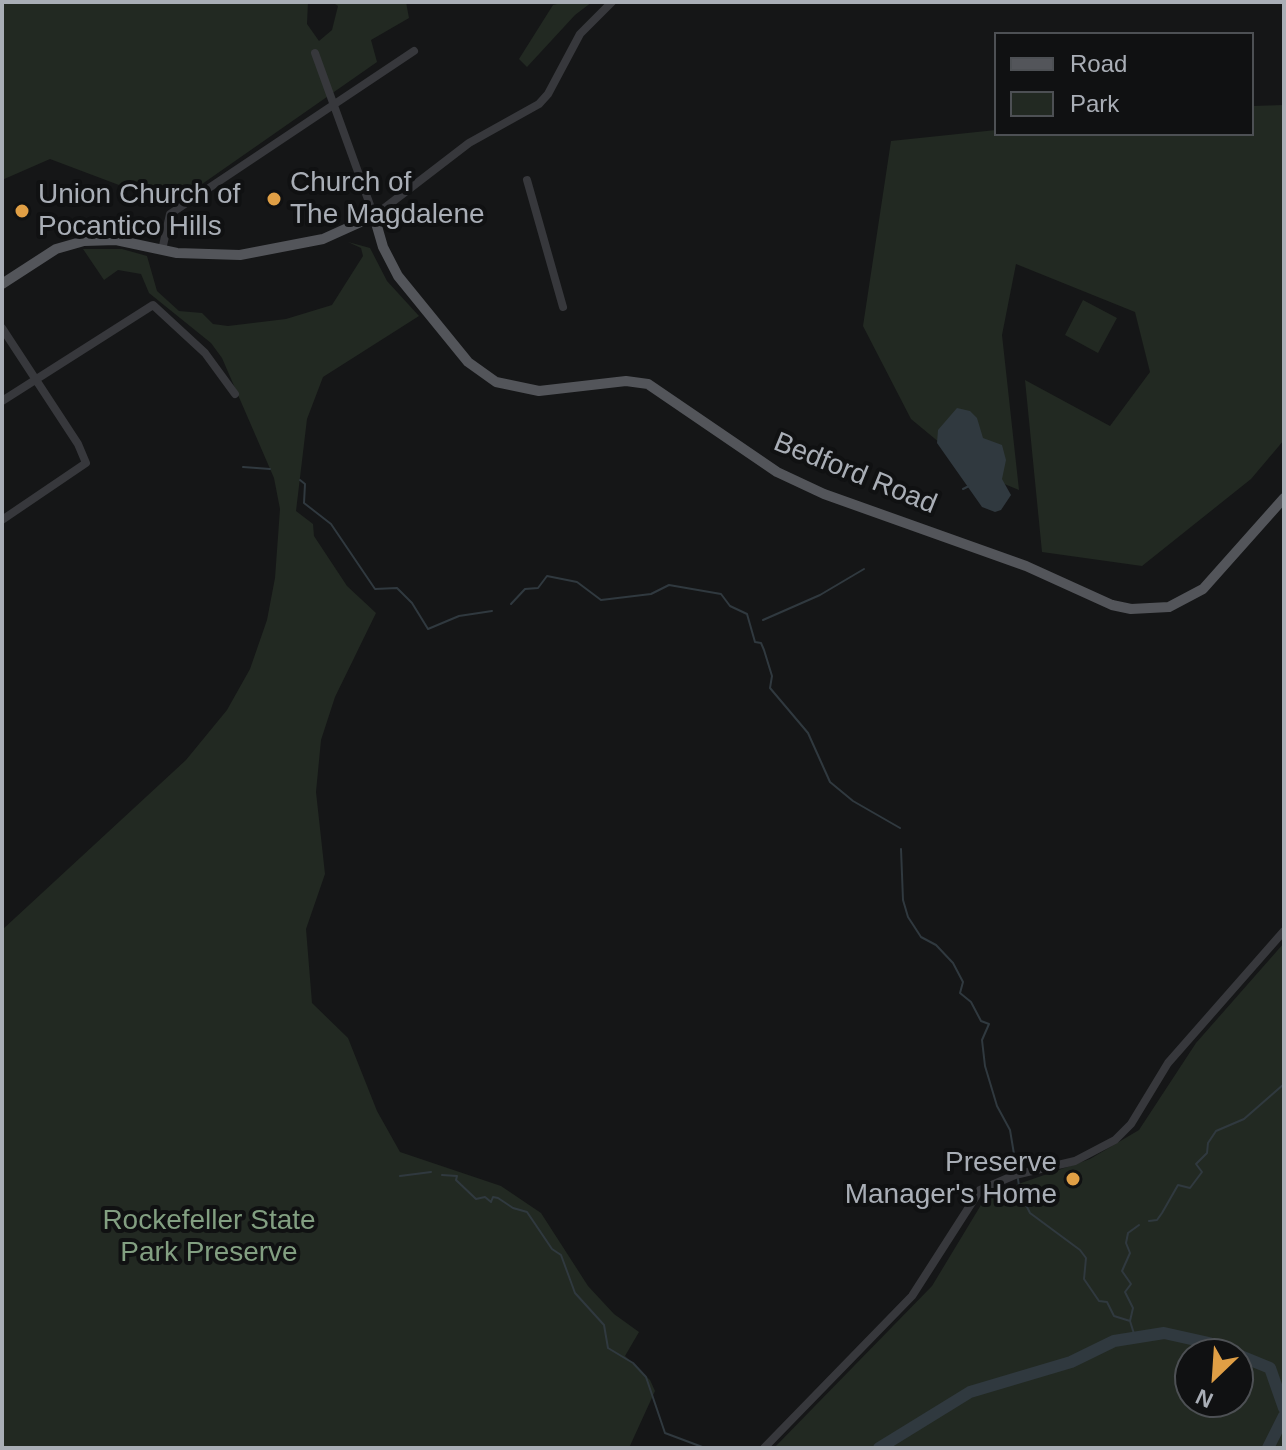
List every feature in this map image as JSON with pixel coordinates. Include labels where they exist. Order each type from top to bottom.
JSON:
[{"type":"main road","points":[[2,284],[56,249],[84,241],[116,240],[162,250],[220,256],[263,253],[323,239],[374,216]]},
{"type":"main road","name":"Bedford Road","points":[[374,216],[383,247],[398,276],[468,362],[496,382],[539,391],[626,381],[648,384],[674,398],[734,445],[777,472],[904,523],[1026,566],[1112,605],[1150,610],[1187,600],[1203,589],[1284,498]]},
{"type":"street","points":[[315,53],[374,216],[469,143],[539,104],[548,94],[580,34],[612,2]]},
{"type":"street","points":[[162,250],[170,214],[414,51]]},
{"type":"street","points":[[527,180],[563,307]]},
{"type":"street","points":[[2,401],[153,305],[205,353],[235,394]]},
{"type":"street","points":[[2,328],[78,444],[86,463],[2,520]]},
{"type":"street","points":[[764,1448],[912,1296],[980,1190],[1015,1175],[1075,1161],[1115,1140],[1131,1124],[1168,1063],[1284,931]]},
{"type":"green space","points":[[2,2],[308,2],[307,24],[319,41],[332,30],[338,6],[332,2],[406,2],[409,18],[371,40],[377,62],[172,205],[50,159],[2,180]]},
{"type":"green space","points":[[592,2],[575,15],[527,67],[519,59],[553,5]]},
{"type":"green space","points":[[1284,105],[1284,440],[1251,479],[1142,566],[1042,552],[1025,380],[1110,426],[1150,372],[1135,312],[1016,264],[1002,335],[1019,490],[975,472],[911,419],[863,326],[891,141],[994,130],[994,136],[1254,136],[1254,106]]},
{"type":"green space","name":"Rockefeller State Park Preserve","points":[[348,242],[370,248],[387,281],[419,316],[323,377],[307,419],[296,511],[313,524],[314,536],[347,586],[376,613],[335,697],[321,740],[316,792],[325,874],[306,929],[312,1003],[348,1038],[377,1111],[400,1152],[501,1186],[541,1213],[588,1286],[614,1314],[639,1332],[625,1356],[650,1380],[655,1391],[629,1448],[2,1448],[2,930],[186,760],[227,710],[250,669],[267,620],[275,578],[280,509],[274,478],[222,358],[211,343],[149,293],[141,274],[118,270],[104,280],[83,249],[122,249],[147,256],[157,291],[179,311],[202,313],[213,324],[228,326],[286,319],[332,305],[363,256],[361,248]]},
{"type":"green space","points":[[1083,300],[1117,318],[1098,353],[1065,335]]},
{"type":"green space","points":[[1284,943],[1284,1448],[774,1448],[932,1286],[987,1195],[1090,1159],[1139,1130],[1196,1043]]},
{"type":"shaded area","points":[[957,408],[970,411],[977,418],[983,438],[1002,445],[1006,460],[1002,479],[1011,495],[1001,510],[995,512],[982,507],[937,443],[938,430]]},
{"type":"waterway","points":[[243,467],[270,469]]},
{"type":"waterway","points":[[300,480],[305,484],[304,503],[331,524],[375,589],[397,588],[412,603],[428,629],[459,616],[492,611]]},
{"type":"waterway","points":[[963,489],[969,486]]},
{"type":"waterway","points":[[763,620],[820,595],[864,569]]},
{"type":"waterway","points":[[511,604],[525,589],[538,588],[547,576],[577,582],[601,600],[651,594],[669,585],[721,594],[730,606],[747,614],[755,642],[761,643],[764,650],[772,676],[770,688],[808,733],[830,782],[853,801],[900,828]]},
{"type":"waterway","points":[[901,849],[903,900],[908,917],[921,937],[936,945],[953,963],[963,982],[960,993],[971,1002],[981,1021],[989,1024],[982,1040],[985,1066],[997,1106],[1010,1130],[1017,1172]]},
{"type":"waterway","points":[[1149,1221],[1157,1220],[1178,1185],[1190,1188],[1202,1172],[1196,1164],[1207,1153],[1208,1143],[1216,1131],[1244,1119],[1284,1084]]},
{"type":"waterway","points":[[400,1176],[431,1172]]},
{"type":"waterway","points":[[442,1175],[457,1176],[456,1180],[476,1199],[485,1197],[491,1202],[493,1197],[498,1198],[513,1208],[527,1212],[552,1249],[561,1255],[575,1293],[604,1325],[608,1348],[633,1363],[646,1377],[665,1433],[705,1448]]},
{"type":"waterway","points":[[1018,1179],[1020,1193],[1030,1213],[1080,1250],[1086,1258],[1084,1279],[1099,1301],[1107,1302],[1114,1316],[1130,1321],[1135,1337]]},
{"type":"waterway","points":[[1130,1321],[1133,1308],[1125,1292],[1131,1284],[1122,1271],[1130,1253],[1126,1243],[1128,1233],[1139,1225]]},
{"type":"waterway","points":[[879,1448],[970,1392],[1071,1362],[1114,1341],[1164,1333],[1209,1343],[1270,1368],[1284,1408]]},
{"type":"waterway","points":[[1268,1448],[1284,1416]]},
{"type":"place","name":"Church of The Magdalene","points":[[274,199]]},
{"type":"place","name":"Union Church of Pocantico Hills","points":[[22,211]]},
{"type":"place","name":"Preserve Manager's Home","points":[[1073,1179]]}]
